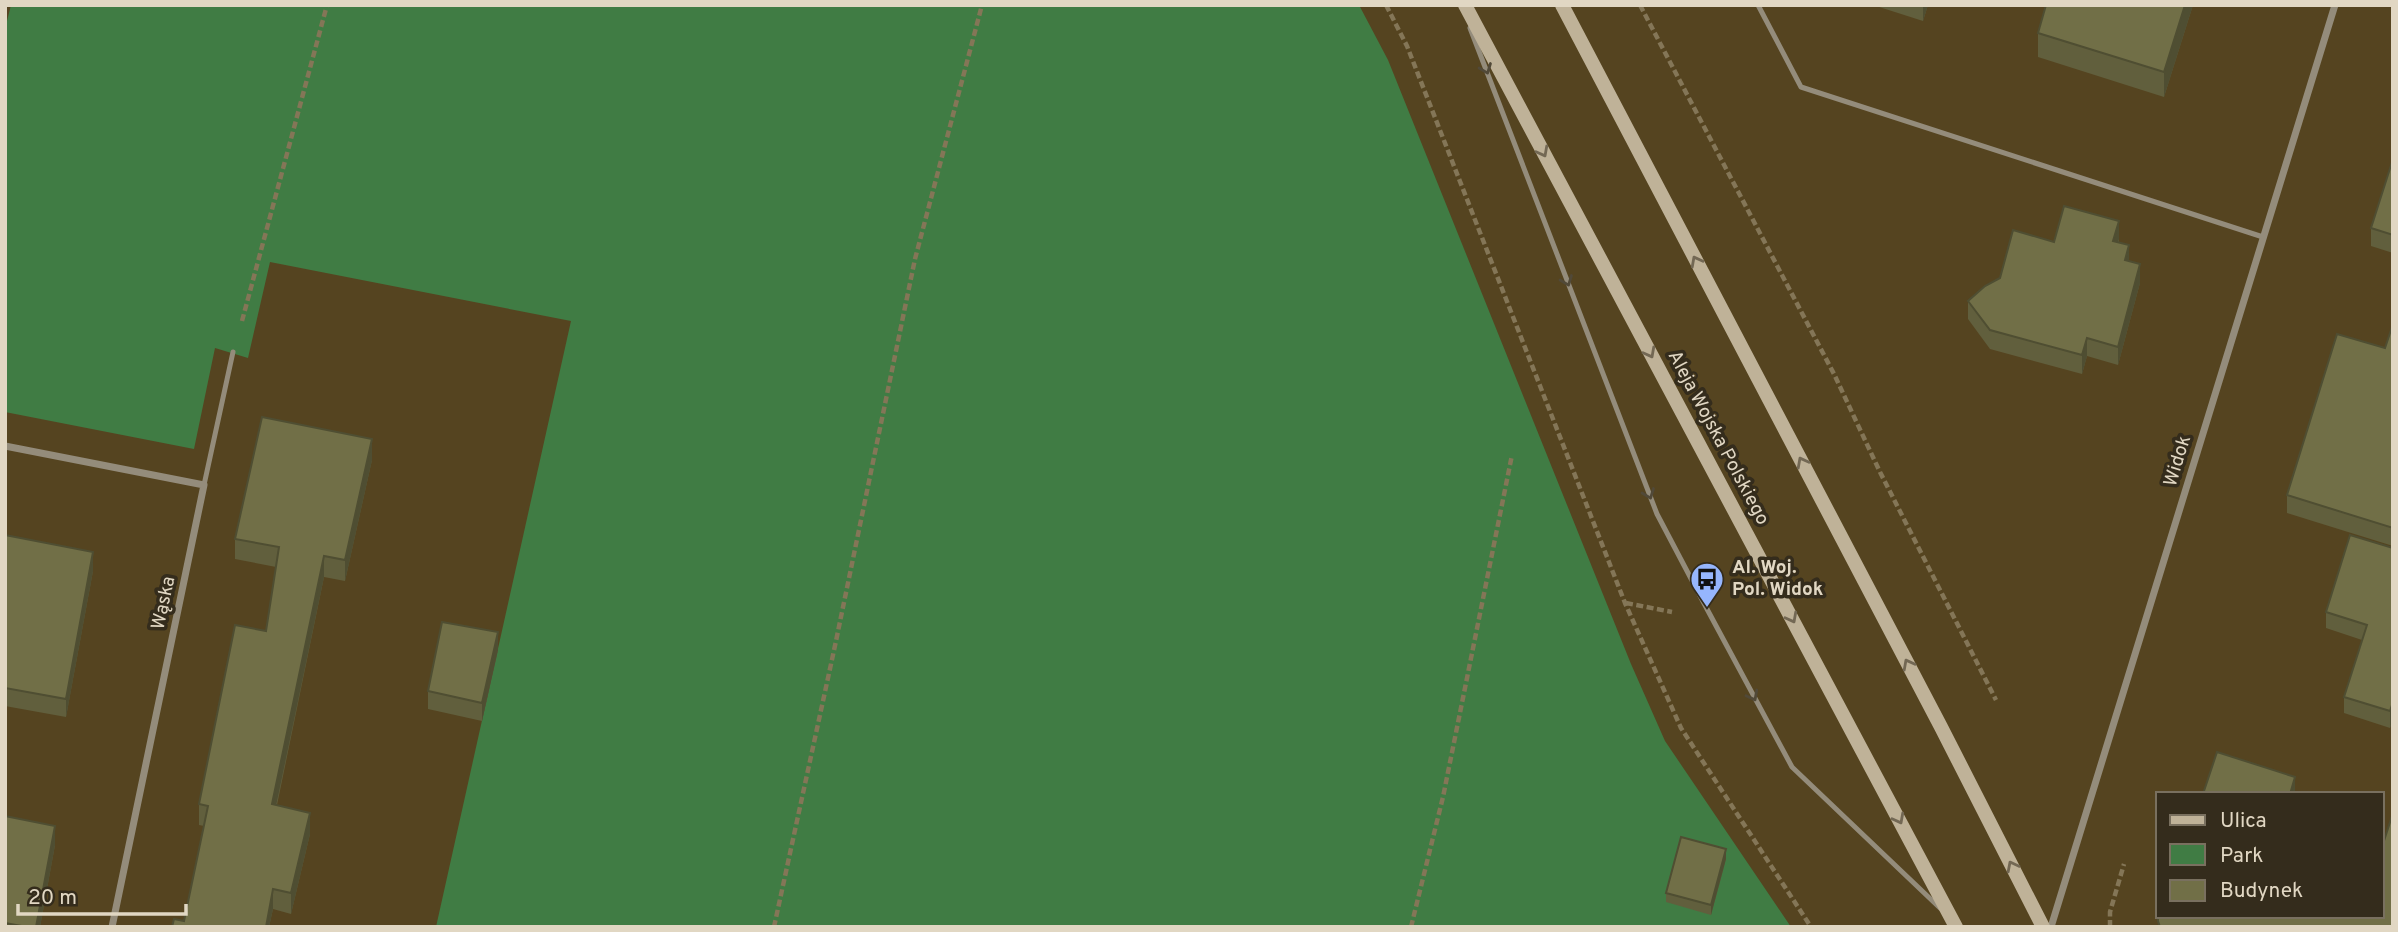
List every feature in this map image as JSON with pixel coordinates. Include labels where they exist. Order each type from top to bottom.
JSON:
[{"type":"main road","name":"Aleja Wojska Polskiego","points":[[1463,5],[1954,923]]},
{"type":"main road","points":[[1562,5],[1935,715],[2043,927]]},
{"type":"street","name":"Widok","points":[[2051,927],[2335,5]]},
{"type":"street","points":[[5,446],[204,485]]},
{"type":"street","name":"Wąska","points":[[112,927],[204,485]]},
{"type":"lane","points":[[1463,5],[1657,514],[1779,743],[1792,767],[1954,923]]},
{"type":"lane","points":[[1758,5],[1801,87],[2263,237]]},
{"type":"lane","points":[[204,485],[233,352]]},
{"type":"path","points":[[233,352],[327,5]]},
{"type":"path","points":[[774,927],[915,259],[982,5]]},
{"type":"path","points":[[1386,5],[1408,46],[1625,603],[1681,728],[1811,927]]},
{"type":"path","points":[[1640,5],[1833,374],[1996,700]]},
{"type":"path","points":[[1411,927],[1443,797],[1512,455]]},
{"type":"path","points":[[2110,927],[2110,912],[2124,864]]},
{"type":"green space","points":[[11,5],[1359,5],[1388,60],[1631,664],[1665,741],[1791,927],[436,927],[571,321],[270,262],[248,358],[215,348],[194,449],[5,412],[5,29]]},
{"type":"building","points":[[2046,5],[2185,5],[2164,72],[2038,33]]},
{"type":"building","points":[[2393,159],[2393,235],[2371,228]]},
{"type":"building","points":[[2064,206],[2119,221],[2113,241],[2129,245],[2125,260],[2140,264],[2118,347],[2087,338],[2082,355],[1990,330],[1968,301],[1985,286],[2000,278],[2013,230],[2054,242]]},
{"type":"building","points":[[2393,324],[2393,528],[2287,495],[2337,334],[2385,348]]},
{"type":"building","points":[[262,417],[372,439],[345,560],[324,556],[272,804],[310,813],[291,893],[273,889],[266,927],[172,927],[174,919],[184,921],[208,806],[199,804],[235,625],[266,631],[279,547],[235,539]]},
{"type":"building","points":[[5,535],[93,552],[66,699],[5,688]]},
{"type":"building","points":[[2350,535],[2393,548],[2393,702],[2390,711],[2344,697],[2367,625],[2326,612]]},
{"type":"building","points":[[442,622],[498,632],[482,703],[428,691]]},
{"type":"building","points":[[2217,752],[2295,777],[2291,792],[2204,792]]},
{"type":"building","points":[[2393,813],[2393,927],[2160,927],[2158,918],[2384,918],[2384,841]]},
{"type":"building","points":[[5,816],[55,826],[36,927],[5,923]]},
{"type":"building","points":[[1681,837],[1726,849],[1711,905],[1666,893]]},
{"type":"place","name":"Al. Woj. Pol. Widok","points":[[1707,609]]}]
